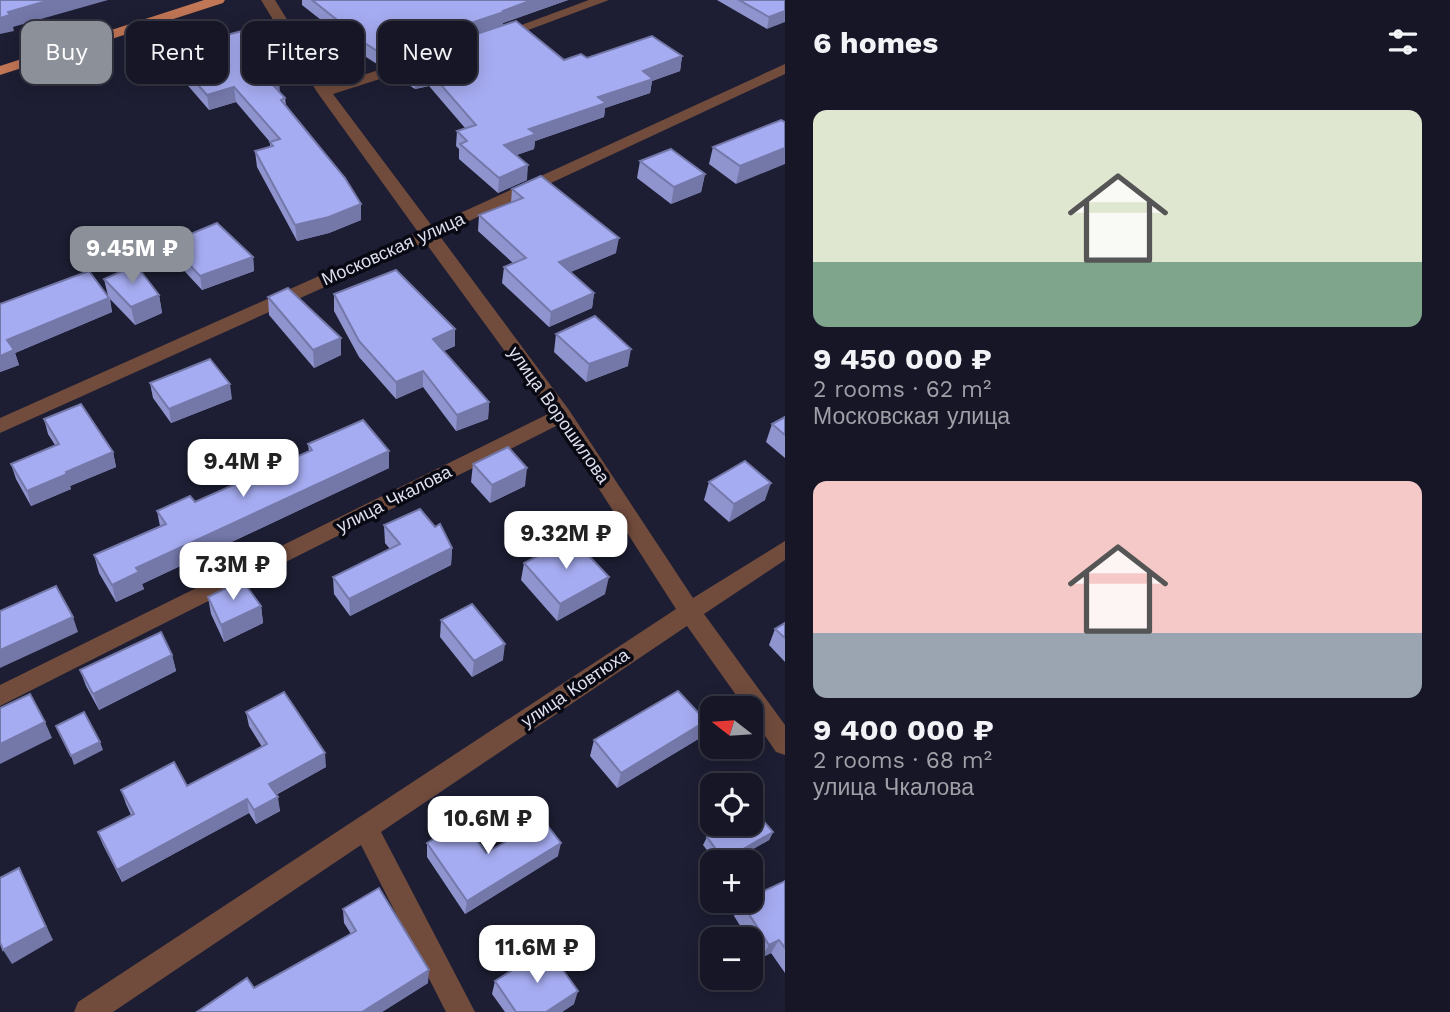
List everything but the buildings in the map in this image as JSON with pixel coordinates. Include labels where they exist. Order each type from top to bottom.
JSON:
[{"type":"main road","points":[[0,71],[218,0]]},
{"type":"street","name":"улица Ворошилова","points":[[268,0],[324,92],[562,415],[690,612],[785,744]]},
{"type":"street","points":[[486,40],[602,0]]},
{"type":"street","name":"Московская улица","points":[[0,426],[428,234],[785,68]]},
{"type":"street","points":[[324,92],[378,75]]},
{"type":"street","name":"улица Чкалова","points":[[0,696],[562,415]]},
{"type":"street","name":"улица Ковтюха","points":[[88,1012],[785,549]]},
{"type":"street","points":[[366,828],[461,1012]]}]
